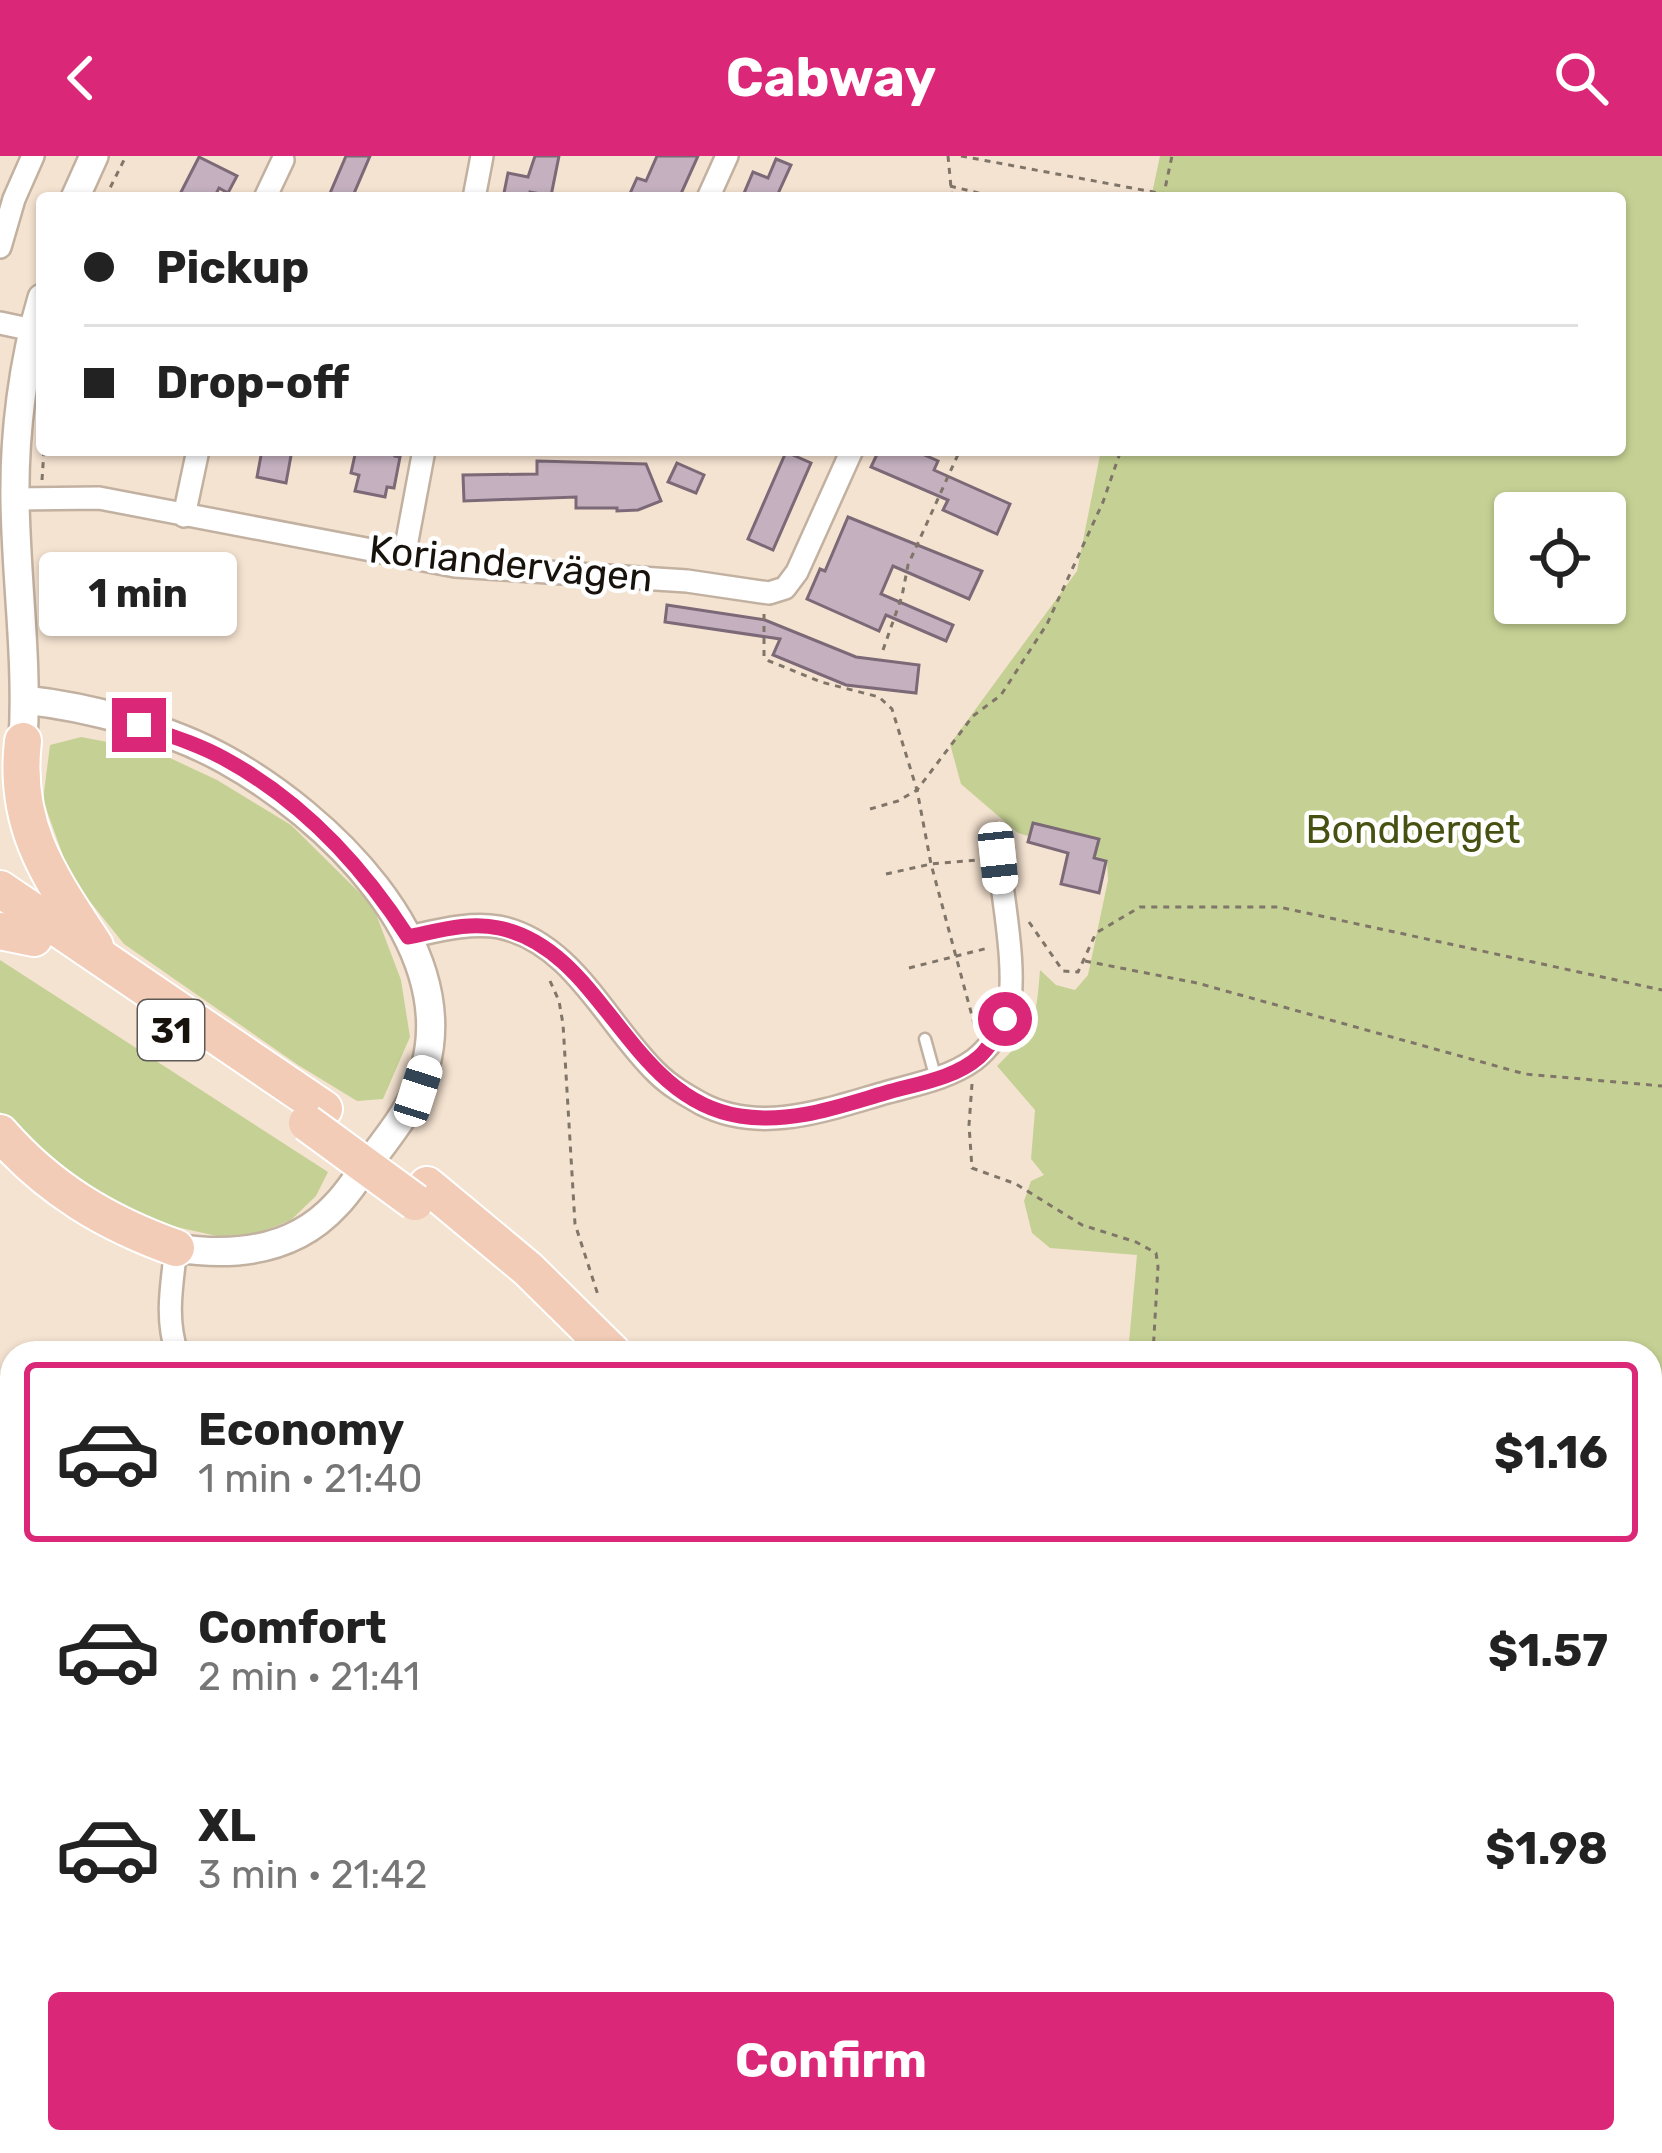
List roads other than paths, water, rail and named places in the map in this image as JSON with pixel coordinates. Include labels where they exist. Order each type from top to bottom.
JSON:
[{"type":"highway","points":[[10,764],[40,855],[103,959]]},
{"type":"highway","name":"31","points":[[0,889],[527,1269],[601,1341]]},
{"type":"highway","name":"31","points":[[0,915],[17,934],[316,1116]]},
{"type":"highway","points":[[0,1133],[24,1160],[76,1202],[176,1248]]},
{"type":"highway","name":"31","points":[[421,1194],[572,1341]]},
{"type":"street","points":[[0,247],[33,156]]},
{"type":"street","points":[[78,192],[94,156]]},
{"type":"street","points":[[475,192],[482,156]]},
{"type":"street","points":[[711,192],[727,156]]},
{"type":"street","points":[[268,192],[284,160]]},
{"type":"street","points":[[10,764],[25,700],[15,499],[19,430],[36,319]]},
{"type":"street","points":[[0,323],[33,330]]},
{"type":"street","points":[[184,516],[197,456]]},
{"type":"street","points":[[404,557],[423,456]]},
{"type":"street","name":"Koriandervägen","points":[[15,499],[99,498],[455,566],[687,580],[769,593],[784,588],[797,572],[849,456]]},
{"type":"street","points":[[25,700],[64,704],[139,725],[223,758],[270,787],[310,819],[380,892],[408,937],[428,993],[430,1044],[418,1091],[337,1205],[314,1225],[273,1246],[246,1252],[176,1248],[169,1301],[174,1341]]},
{"type":"street","points":[[408,937],[476,926],[521,935],[571,970],[657,1073],[683,1094],[737,1116],[807,1116],[936,1078],[978,1058],[1005,1019],[1011,980],[996,836]]},
{"type":"lane","points":[[926,1039],[936,1078]]},
{"type":"park label","name":"Bondberget","points":[[1413,829]]}]
